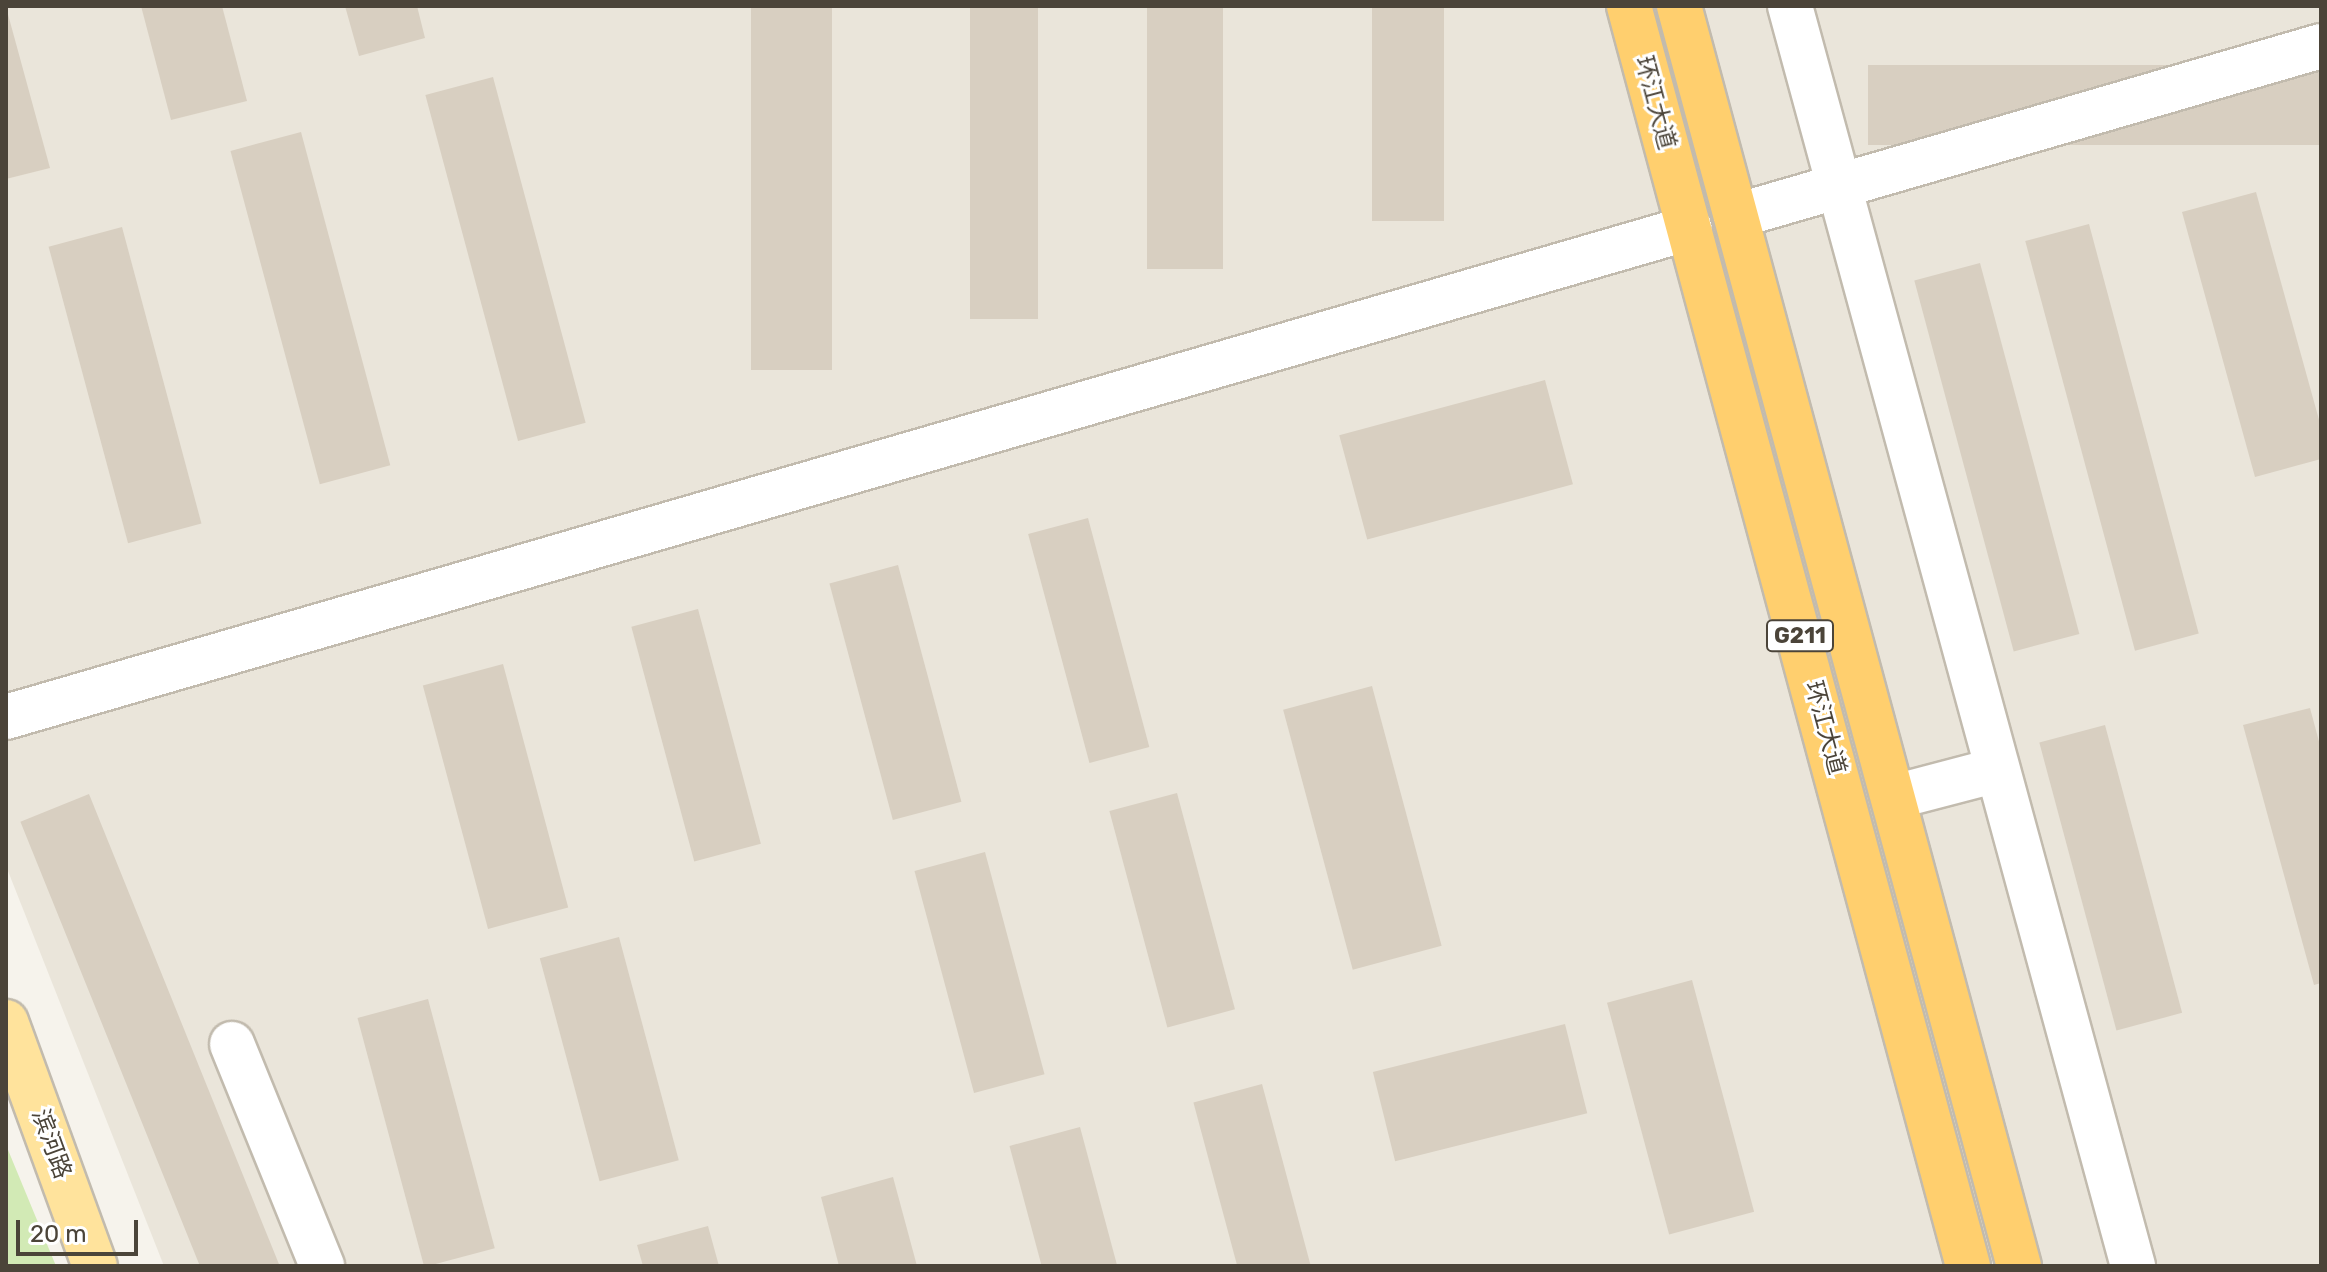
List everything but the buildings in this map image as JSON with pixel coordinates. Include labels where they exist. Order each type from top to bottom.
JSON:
[{"type":"highway","name":"环江大道","points":[[1629,6],[1968,1266]]},
{"type":"highway","name":"环江大道","points":[[1679,6],[2019,1266]]},
{"type":"main road","name":"滨河路","points":[[6,1022],[95,1266]]},
{"type":"street","points":[[1790,6],[2133,1266]]},
{"type":"street","points":[[1736,216],[2321,46]]},
{"type":"street","points":[[6,717],[1689,228]]},
{"type":"street","points":[[1894,797],[1997,770]]},
{"type":"street","points":[[232,1044],[322,1266]]},
{"type":"shaded area","points":[[6,6],[2321,6],[2321,1266],[164,1266],[6,866]]},
{"type":"green space","points":[[6,1145],[56,1266],[6,1266]]}]
